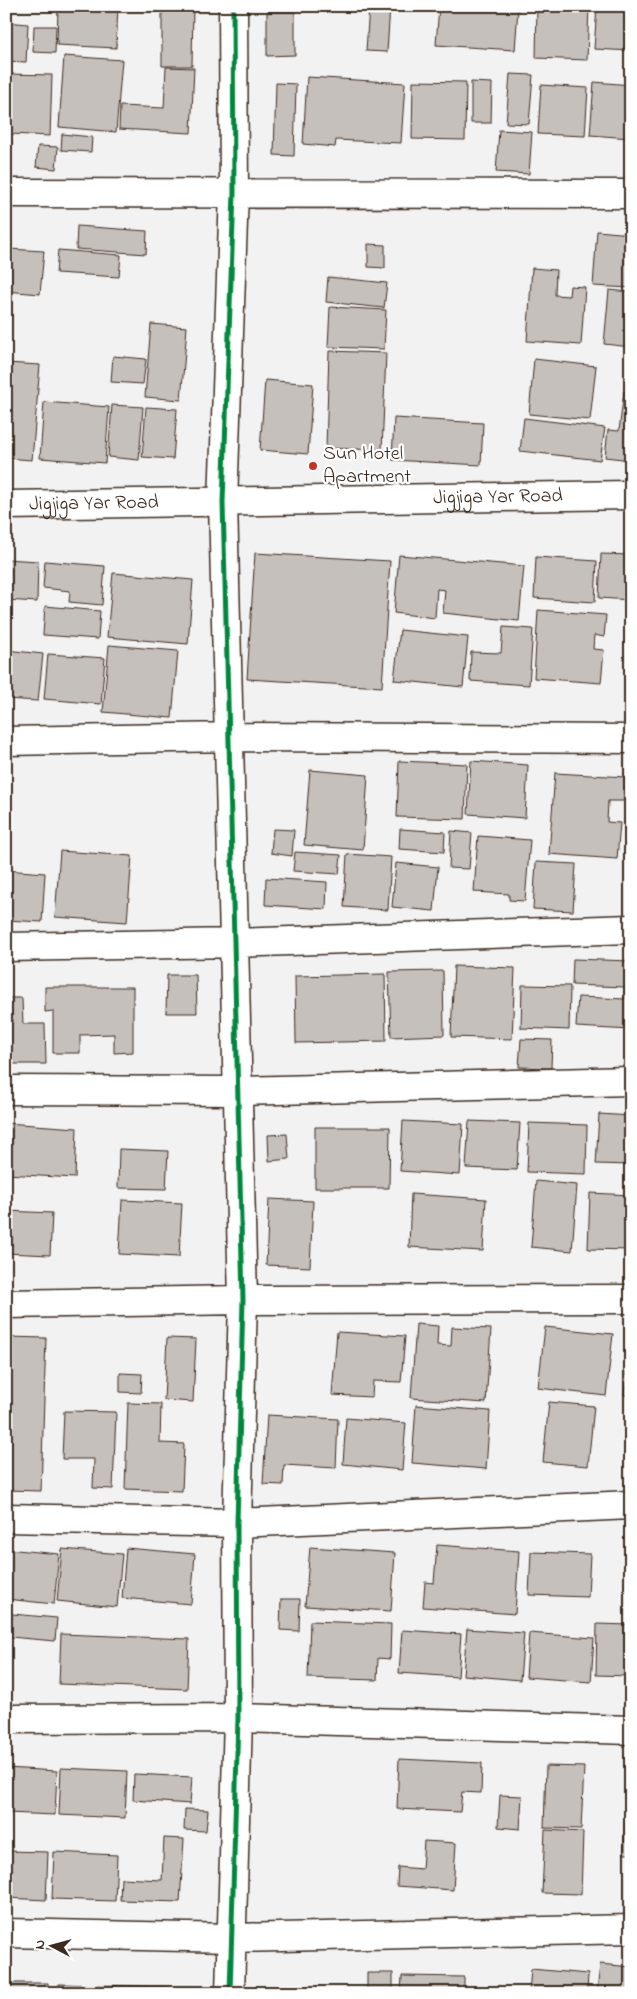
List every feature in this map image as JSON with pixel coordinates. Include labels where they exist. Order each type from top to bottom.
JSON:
[{"type":"street","points":[[230,1993],[238,1718],[237,1523],[243,1300],[236,943],[223,502],[234,193],[233,6]]},
{"type":"street","points":[[6,194],[631,194]]},
{"type":"street","name":"Jigjiga Yar Road","points":[[6,505],[631,496]]},
{"type":"street","points":[[6,741],[230,737],[631,739]]},
{"type":"street","points":[[6,947],[236,943],[631,929]]},
{"type":"street","points":[[6,1090],[238,1091],[631,1081]]},
{"type":"street","points":[[6,1304],[243,1300],[631,1299]]},
{"type":"street","points":[[6,1518],[237,1523],[631,1504]]},
{"type":"street","points":[[6,1719],[238,1718],[631,1730]]},
{"type":"street","points":[[6,1933],[232,1938],[631,1929]]},
{"type":"building","points":[[58,6],[118,6],[116,48],[57,45]]},
{"type":"building","points":[[162,6],[193,6],[192,66],[162,66]]},
{"type":"building","points":[[369,6],[390,6],[387,52],[366,51]]},
{"type":"building","points":[[439,6],[489,6],[518,9],[515,50],[436,45]]},
{"type":"building","points":[[537,6],[589,6],[587,60],[536,58]]},
{"type":"building","points":[[597,6],[631,6],[631,51],[594,49]]},
{"type":"building","points":[[267,12],[295,12],[295,55],[267,56]]},
{"type":"building","points":[[6,22],[28,24],[26,62],[6,61]]},
{"type":"building","points":[[34,26],[56,26],[55,53],[33,52]]},
{"type":"building","points":[[64,56],[122,60],[116,132],[59,127]]},
{"type":"building","points":[[166,67],[194,68],[191,133],[119,129],[120,106],[164,108]]},
{"type":"building","points":[[6,74],[52,75],[50,136],[11,134],[12,144],[6,144]]},
{"type":"building","points":[[510,74],[533,75],[529,124],[506,123]]},
{"type":"building","points":[[307,77],[405,83],[401,143],[336,140],[335,147],[303,144]]},
{"type":"building","points":[[413,81],[466,82],[465,140],[412,139]]},
{"type":"building","points":[[471,82],[492,83],[491,123],[471,123]]},
{"type":"building","points":[[594,82],[631,85],[631,138],[590,135]]},
{"type":"building","points":[[276,83],[296,84],[294,156],[274,155]]},
{"type":"building","points":[[541,85],[588,88],[585,136],[538,134]]},
{"type":"building","points":[[499,130],[532,132],[529,174],[496,172]]},
{"type":"building","points":[[62,134],[92,137],[91,152],[61,150]]},
{"type":"building","points":[[631,145],[631,181],[628,181]]},
{"type":"building","points":[[38,146],[58,147],[56,169],[36,167]]},
{"type":"building","points":[[77,226],[147,231],[146,254],[76,249]]},
{"type":"building","points":[[597,231],[631,234],[631,288],[593,286]]},
{"type":"building","points":[[368,244],[385,245],[385,268],[368,267]]},
{"type":"building","points":[[8,249],[44,251],[40,294],[6,291]]},
{"type":"building","points":[[58,250],[121,255],[119,277],[56,273]]},
{"type":"building","points":[[532,268],[556,270],[555,295],[569,296],[570,286],[585,287],[581,345],[527,341]]},
{"type":"building","points":[[328,277],[387,283],[384,308],[326,302]]},
{"type":"building","points":[[609,290],[631,292],[631,347],[604,344]]},
{"type":"building","points":[[330,307],[386,310],[384,349],[328,347]]},
{"type":"building","points":[[151,324],[187,327],[181,400],[145,397]]},
{"type":"building","points":[[329,351],[386,353],[382,450],[326,448]]},
{"type":"building","points":[[113,356],[146,359],[143,384],[111,382]]},
{"type":"building","points":[[534,359],[596,366],[590,420],[529,414]]},
{"type":"building","points":[[6,363],[40,365],[32,460],[6,458]]},
{"type":"building","points":[[265,380],[313,384],[308,454],[260,450]]},
{"type":"building","points":[[624,391],[631,392],[631,460],[605,457],[608,430],[619,431]]},
{"type":"building","points":[[44,402],[109,407],[105,463],[40,458]]},
{"type":"building","points":[[112,405],[143,407],[139,460],[108,457]]},
{"type":"building","points":[[146,407],[177,409],[173,459],[142,457]]},
{"type":"building","points":[[394,418],[483,423],[481,465],[392,460]]},
{"type":"building","points":[[524,418],[605,428],[600,460],[520,451]]},
{"type":"building","points":[[255,553],[390,561],[382,687],[247,679]]},
{"type":"building","points":[[601,554],[631,555],[631,600],[599,598]]},
{"type":"building","points":[[399,555],[524,566],[519,621],[443,613],[445,590],[437,589],[435,618],[394,613]]},
{"type":"building","points":[[536,557],[597,561],[595,602],[534,598]]},
{"type":"building","points":[[6,559],[38,561],[37,602],[6,600]]},
{"type":"building","points":[[45,561],[105,566],[102,605],[69,602],[70,591],[43,588]]},
{"type":"building","points":[[113,573],[193,580],[188,644],[107,637]]},
{"type":"building","points":[[45,606],[100,611],[98,639],[43,635]]},
{"type":"building","points":[[538,610],[606,615],[604,637],[594,635],[593,649],[604,650],[601,683],[534,678]]},
{"type":"building","points":[[503,627],[533,629],[529,685],[470,681],[471,652],[501,653]]},
{"type":"building","points":[[400,630],[468,637],[463,687],[394,680]]},
{"type":"building","points":[[109,645],[178,651],[172,718],[103,712]]},
{"type":"building","points":[[6,650],[43,654],[38,701],[6,699]]},
{"type":"building","points":[[48,654],[105,658],[101,704],[44,699]]},
{"type":"building","points":[[399,761],[467,764],[465,819],[397,817]]},
{"type":"building","points":[[471,761],[528,765],[525,818],[468,814]]},
{"type":"building","points":[[310,770],[368,775],[363,850],[304,845]]},
{"type":"building","points":[[555,773],[626,777],[624,801],[608,801],[607,822],[620,823],[617,859],[549,854]]},
{"type":"building","points":[[6,805],[12,806],[7,844],[6,844]]},
{"type":"building","points":[[273,829],[294,830],[292,856],[271,853]]},
{"type":"building","points":[[400,829],[445,832],[444,852],[399,849]]},
{"type":"building","points":[[451,831],[472,833],[469,869],[449,868]]},
{"type":"building","points":[[478,836],[530,840],[525,901],[509,900],[509,894],[474,892]]},
{"type":"building","points":[[60,851],[132,856],[127,922],[55,917]]},
{"type":"building","points":[[295,852],[341,855],[339,874],[293,871]]},
{"type":"building","points":[[347,854],[391,857],[388,910],[344,907]]},
{"type":"building","points":[[536,862],[576,864],[573,911],[533,909]]},
{"type":"building","points":[[396,863],[438,867],[434,911],[392,907]]},
{"type":"building","points":[[6,870],[45,873],[42,922],[6,920]]},
{"type":"building","points":[[266,878],[327,882],[326,909],[265,905]]},
{"type":"building","points":[[573,959],[631,961],[631,1030],[576,1027],[578,997],[625,999],[625,987],[572,985]]},
{"type":"building","points":[[454,966],[515,968],[512,1039],[451,1037]]},
{"type":"building","points":[[443,971],[444,1035],[391,1037],[389,972]]},
{"type":"building","points":[[385,974],[386,1041],[296,1043],[295,976]]},
{"type":"building","points":[[167,975],[196,975],[197,1013],[166,1013]]},
{"type":"building","points":[[522,985],[570,986],[569,1030],[521,1028]]},
{"type":"building","points":[[45,987],[133,987],[133,1052],[114,1053],[114,1034],[80,1035],[80,1053],[53,1053],[53,1011],[45,1012]]},
{"type":"building","points":[[6,998],[22,998],[23,1024],[45,1024],[46,1064],[6,1064]]},
{"type":"building","points":[[521,1039],[552,1040],[551,1068],[519,1067]]},
{"type":"building","points":[[599,1114],[631,1116],[631,1165],[596,1164]]},
{"type":"building","points":[[403,1121],[463,1124],[460,1175],[400,1171]]},
{"type":"building","points":[[469,1121],[520,1123],[517,1170],[466,1168]]},
{"type":"building","points":[[6,1123],[77,1128],[75,1178],[6,1174]]},
{"type":"building","points":[[529,1123],[587,1125],[586,1174],[527,1172]]},
{"type":"building","points":[[315,1127],[390,1127],[389,1188],[315,1188]]},
{"type":"building","points":[[287,1134],[289,1159],[269,1161],[268,1135]]},
{"type":"building","points":[[119,1149],[168,1151],[166,1189],[118,1188]]},
{"type":"building","points":[[536,1181],[577,1185],[572,1251],[531,1247]]},
{"type":"building","points":[[590,1193],[631,1195],[631,1250],[588,1249]]},
{"type":"building","points":[[411,1194],[486,1199],[483,1251],[409,1247]]},
{"type":"building","points":[[269,1199],[313,1201],[310,1267],[266,1265]]},
{"type":"building","points":[[122,1200],[182,1203],[179,1257],[119,1254]]},
{"type":"building","points":[[6,1211],[52,1213],[50,1255],[6,1253]]},
{"type":"building","points":[[416,1324],[438,1326],[437,1345],[451,1346],[452,1327],[491,1329],[486,1403],[411,1398]]},
{"type":"building","points":[[545,1327],[613,1334],[606,1396],[538,1388]]},
{"type":"building","points":[[337,1332],[405,1336],[401,1382],[373,1381],[372,1397],[332,1395]]},
{"type":"building","points":[[6,1337],[46,1338],[41,1491],[6,1490]]},
{"type":"building","points":[[167,1338],[196,1339],[193,1402],[164,1400]]},
{"type":"building","points":[[626,1371],[631,1372],[631,1396],[624,1395]]},
{"type":"building","points":[[120,1373],[142,1374],[141,1393],[120,1392]]},
{"type":"building","points":[[549,1402],[594,1406],[588,1466],[543,1462]]},
{"type":"building","points":[[128,1403],[161,1404],[160,1443],[184,1444],[182,1491],[125,1489]]},
{"type":"building","points":[[416,1405],[490,1411],[486,1469],[412,1463]]},
{"type":"building","points":[[64,1411],[116,1412],[113,1489],[93,1488],[94,1459],[62,1459]]},
{"type":"building","points":[[267,1415],[338,1419],[336,1468],[284,1465],[283,1485],[263,1484]]},
{"type":"building","points":[[346,1418],[406,1423],[402,1470],[343,1464]]},
{"type":"building","points":[[437,1545],[519,1551],[515,1614],[423,1607],[425,1582],[434,1583]]},
{"type":"building","points":[[310,1547],[395,1553],[391,1611],[305,1606]]},
{"type":"building","points":[[126,1548],[195,1554],[191,1604],[122,1598]]},
{"type":"building","points":[[6,1549],[59,1554],[54,1604],[6,1599]]},
{"type":"building","points":[[62,1549],[122,1554],[117,1607],[57,1601]]},
{"type":"building","points":[[531,1552],[590,1554],[588,1597],[529,1595]]},
{"type":"building","points":[[281,1599],[300,1599],[299,1631],[280,1630]]},
{"type":"building","points":[[12,1614],[57,1618],[55,1641],[10,1637]]},
{"type":"building","points":[[310,1621],[391,1624],[390,1659],[378,1658],[377,1680],[308,1678]]},
{"type":"building","points":[[597,1624],[631,1625],[631,1676],[596,1675]]},
{"type":"building","points":[[467,1629],[524,1633],[520,1680],[463,1675]]},
{"type":"building","points":[[402,1630],[461,1634],[458,1677],[399,1673]]},
{"type":"building","points":[[529,1633],[594,1638],[591,1682],[526,1677]]},
{"type":"building","points":[[61,1634],[189,1639],[187,1689],[59,1684]]},
{"type":"building","points":[[628,1754],[631,1754],[631,1854],[624,1854]]},
{"type":"building","points":[[399,1759],[482,1763],[481,1793],[462,1792],[460,1812],[397,1809]]},
{"type":"building","points":[[546,1766],[584,1767],[581,1829],[544,1828]]},
{"type":"building","points":[[6,1768],[57,1771],[55,1815],[6,1813]]},
{"type":"building","points":[[61,1768],[127,1771],[125,1818],[59,1815]]},
{"type":"building","points":[[134,1774],[192,1777],[190,1804],[133,1800]]},
{"type":"building","points":[[500,1795],[522,1796],[520,1829],[498,1827]]},
{"type":"building","points":[[185,1809],[208,1810],[206,1831],[184,1830]]},
{"type":"building","points":[[545,1830],[583,1832],[581,1894],[542,1893]]},
{"type":"building","points":[[164,1838],[184,1839],[180,1902],[120,1900],[121,1878],[162,1880]]},
{"type":"building","points":[[424,1841],[456,1843],[453,1890],[397,1886],[398,1867],[422,1869]]},
{"type":"building","points":[[6,1851],[48,1852],[46,1900],[6,1898]]},
{"type":"building","points":[[54,1852],[117,1855],[115,1901],[52,1899]]},
{"type":"building","points":[[600,1964],[631,1967],[631,1993],[597,1993]]},
{"type":"building","points":[[531,1969],[588,1974],[587,1993],[529,1993]]},
{"type":"building","points":[[367,1973],[393,1973],[393,1993],[367,1993]]},
{"type":"building","points":[[402,1976],[464,1977],[464,1993],[401,1993]]},
{"type":"building","points":[[6,1983],[48,1983],[48,1993],[6,1993]]},
{"type":"building","points":[[59,1984],[167,1987],[167,1993],[58,1993]]},
{"type":"cycle path","points":[[230,1993],[238,1718],[237,1523],[243,1300],[223,502],[234,193],[233,6]]},
{"type":"place","name":"Sun Hotel Apartment","points":[[313,466]]}]
